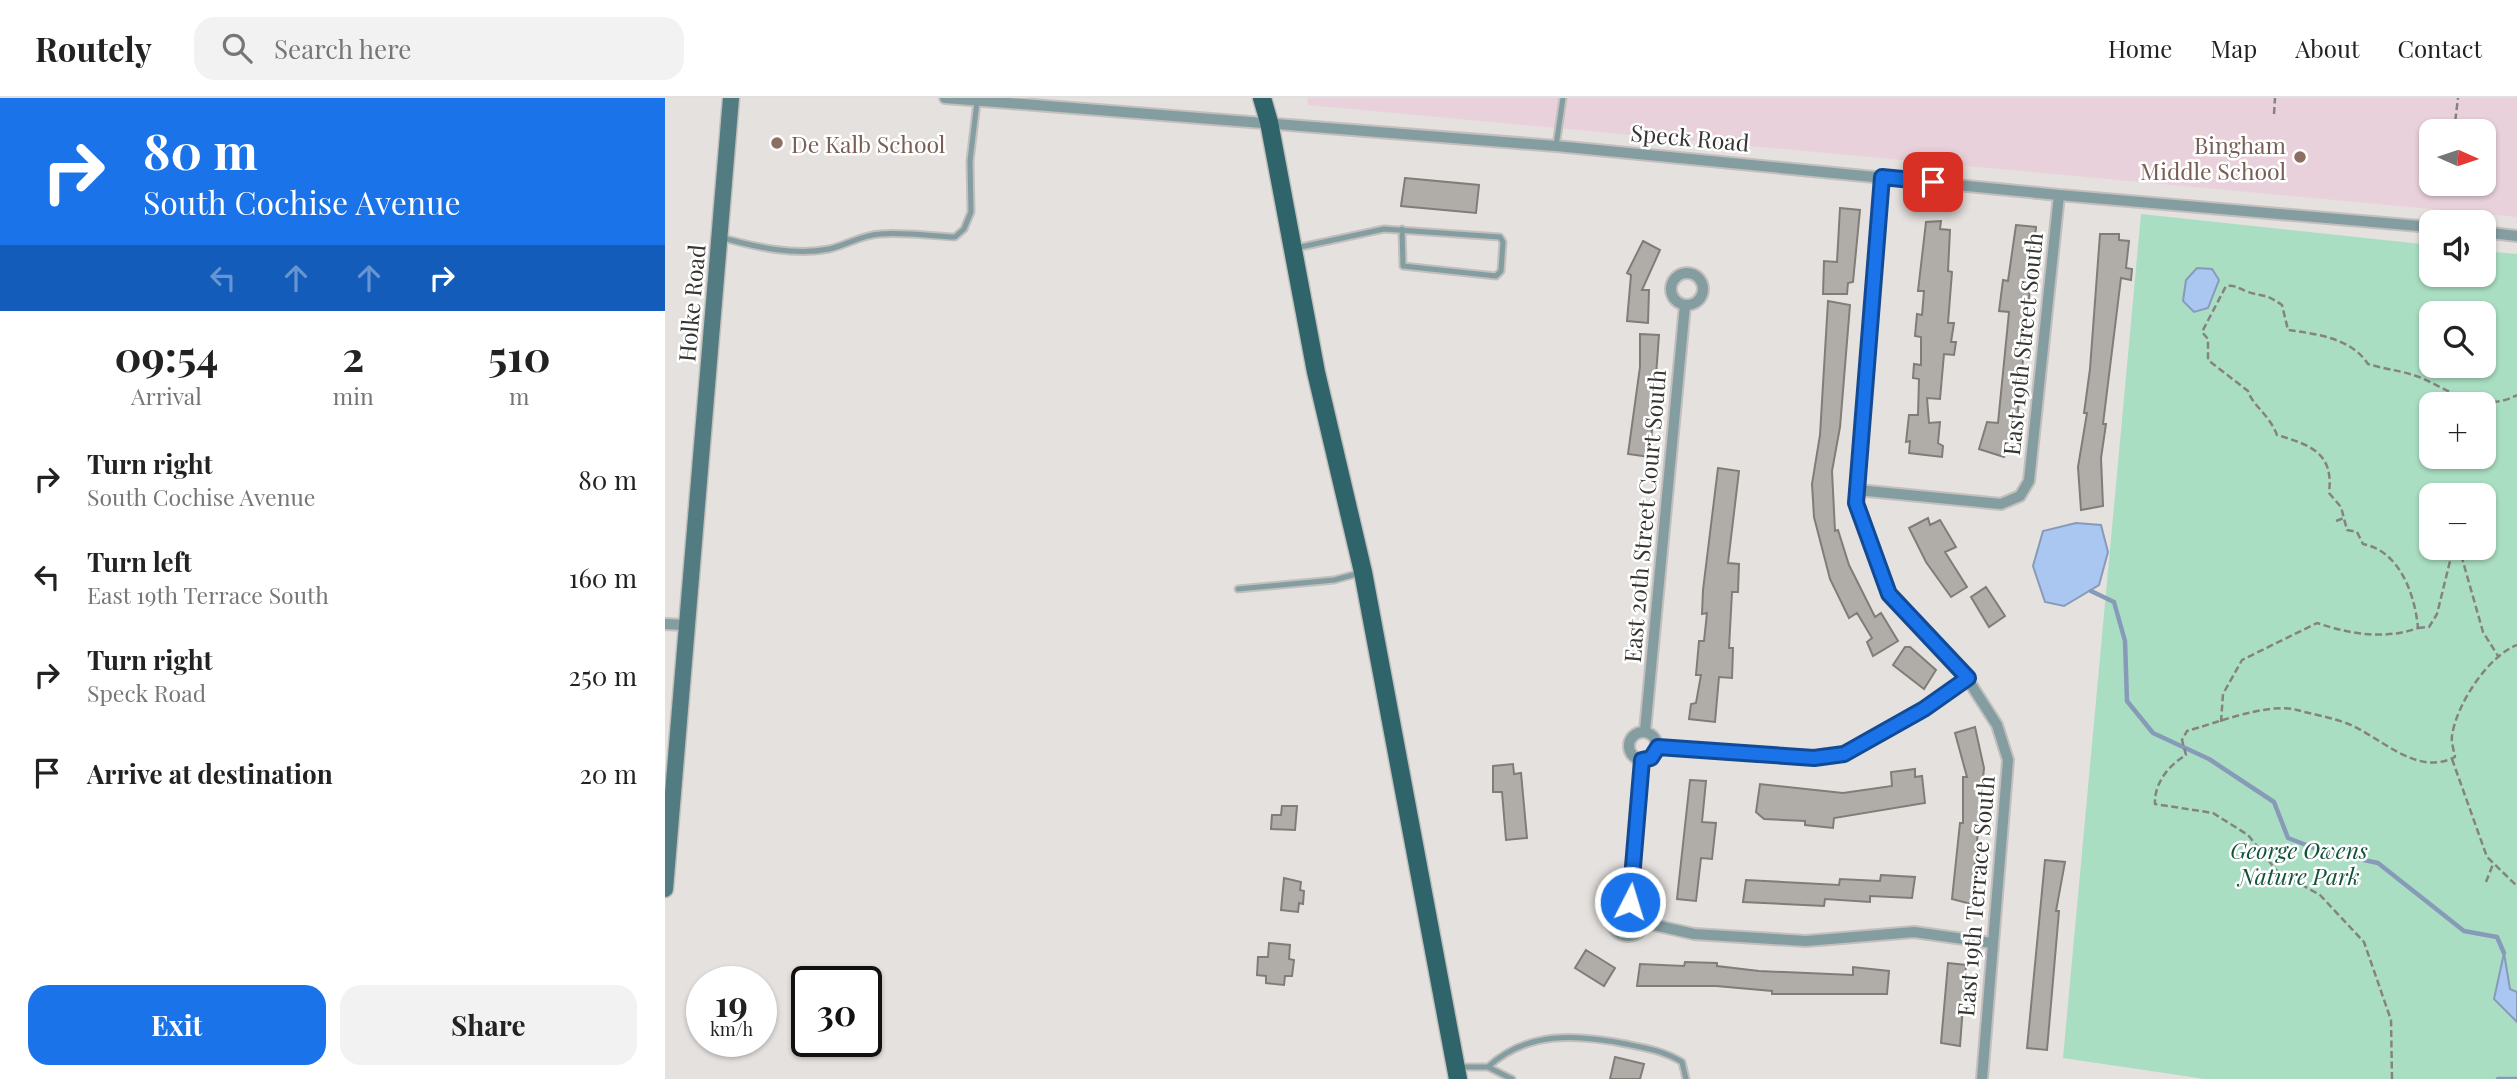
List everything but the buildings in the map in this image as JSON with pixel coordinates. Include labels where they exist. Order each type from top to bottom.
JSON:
[{"type":"main road","points":[[1262,98],[1269,122],[1316,372],[1363,572],[1457,1073]]},
{"type":"main road","points":[[1268,98],[1269,122]]},
{"type":"street","name":"Holke Road","points":[[665,889],[731,98]]},
{"type":"street","name":"Speck Road","points":[[945,98],[1556,146],[2059,195],[2419,226]]},
{"type":"street","name":"East 19th Terrace South","points":[[1882,177],[1856,503],[1889,594],[1968,678],[1997,725],[2008,760],[1982,1079]]},
{"type":"street","name":"East 19th Street South","points":[[1857,490],[2001,504],[2020,496],[2029,481],[2059,195]]},
{"type":"street","points":[[2496,234],[2517,236]]},
{"type":"street","name":"East 20th Street Court South","points":[[1630,902],[1642,760],[1633,756],[1629,742],[1635,734],[1645,731],[1685,305]]},
{"type":"street","points":[[665,624],[687,625]]},
{"type":"street","points":[[1658,747],[1814,758],[1844,754],[1924,709],[1968,678]]},
{"type":"street","points":[[1645,731],[1653,735],[1658,747]]},
{"type":"street","points":[[1642,760],[1651,758],[1658,747]]},
{"type":"street","points":[[1630,902],[1642,909],[1645,923],[1640,932],[1630,937],[1620,934],[1613,927],[1613,912],[1620,904],[1630,902]]},
{"type":"street","points":[[1645,923],[1693,934],[1806,941],[1915,932],[1992,943]]},
{"type":"lane","points":[[1556,146],[1563,98]]},
{"type":"lane","points":[[720,237],[746,244],[813,252],[834,248],[859,236],[882,234],[955,237],[964,229],[971,212],[970,161],[977,102]]},
{"type":"lane","points":[[1293,248],[1384,229],[1402,229],[1500,237],[1503,242],[1501,271],[1496,276],[1403,266],[1402,229]]},
{"type":"lane","points":[[1238,589],[1334,580],[1363,572]]},
{"type":"lane","points":[[1457,1073],[1488,1067],[1505,1052],[1548,1038],[1587,1036],[1666,1052],[1682,1062],[1686,1079]]},
{"type":"lane","points":[[1488,1067],[1512,1079]]},
{"type":"path","points":[[2274,114],[2275,98]]},
{"type":"path","points":[[2455,119],[2458,98]]},
{"type":"path","points":[[2418,628],[2416,607],[2392,559],[2377,547],[2363,544],[2357,532],[2347,530],[2341,507],[2329,494],[2331,476],[2328,462],[2315,450],[2277,435],[2271,419],[2250,398],[2248,391],[2208,360],[2208,339],[2202,332],[2226,286],[2238,285],[2248,292],[2266,294],[2282,305],[2288,330],[2320,334],[2359,350],[2368,364],[2426,380],[2469,402],[2490,402],[2517,395]]},
{"type":"path","points":[[2336,521],[2344,518]]},
{"type":"path","points":[[2221,722],[2223,694],[2242,660],[2318,623],[2346,633],[2364,634],[2406,632],[2430,627],[2437,614],[2453,549],[2460,551],[2483,632],[2498,656]]},
{"type":"path","points":[[2392,1079],[2391,1020],[2364,942],[2320,895],[2277,871],[2248,835],[2213,813],[2155,804],[2155,791],[2172,763],[2186,755],[2182,740],[2187,731],[2244,714],[2295,710],[2353,726],[2411,759],[2442,764],[2455,757],[2452,737],[2462,704],[2490,662],[2517,645]]},
{"type":"path","points":[[2452,759],[2465,804],[2487,857],[2517,886]]},
{"type":"path","points":[[2486,882],[2493,864]]},
{"type":"shaded area","points":[[1307,98],[2517,98],[2517,217],[2496,215],[2496,210],[2441,210],[1308,105]]},
{"type":"green space","name":"George Owens Nature Park","points":[[2141,214],[2419,244],[2419,287],[2496,287],[2496,252],[2517,254],[2517,1079],[2205,1079],[2063,1058]]},
{"type":"water","points":[[2197,268],[2212,269],[2219,280],[2208,308],[2194,312],[2183,301],[2186,280]]},
{"type":"water","points":[[2076,523],[2101,525],[2108,552],[2099,585],[2064,606],[2045,602],[2033,566],[2043,531]]},
{"type":"water","points":[[2504,953],[2510,989],[2517,992],[2517,1022],[2494,999]]},
{"type":"waterway","points":[[2091,591],[2114,602],[2125,641],[2127,701],[2153,733],[2209,759],[2274,802],[2288,838],[2322,851],[2378,863],[2464,931],[2497,937],[2504,953]]},
{"type":"waterway","points":[[2498,1079],[2517,1079]]},
{"type":"place","name":"De Kalb School","points":[[777,143]]},
{"type":"place","name":"Bingham Middle School","points":[[2300,157]]},
{"type":"route","points":[[1630,902],[1642,760],[1651,758],[1658,747],[1814,758],[1844,754],[1924,709],[1968,678],[1889,594],[1856,503],[1882,177],[1933,182]]}]
